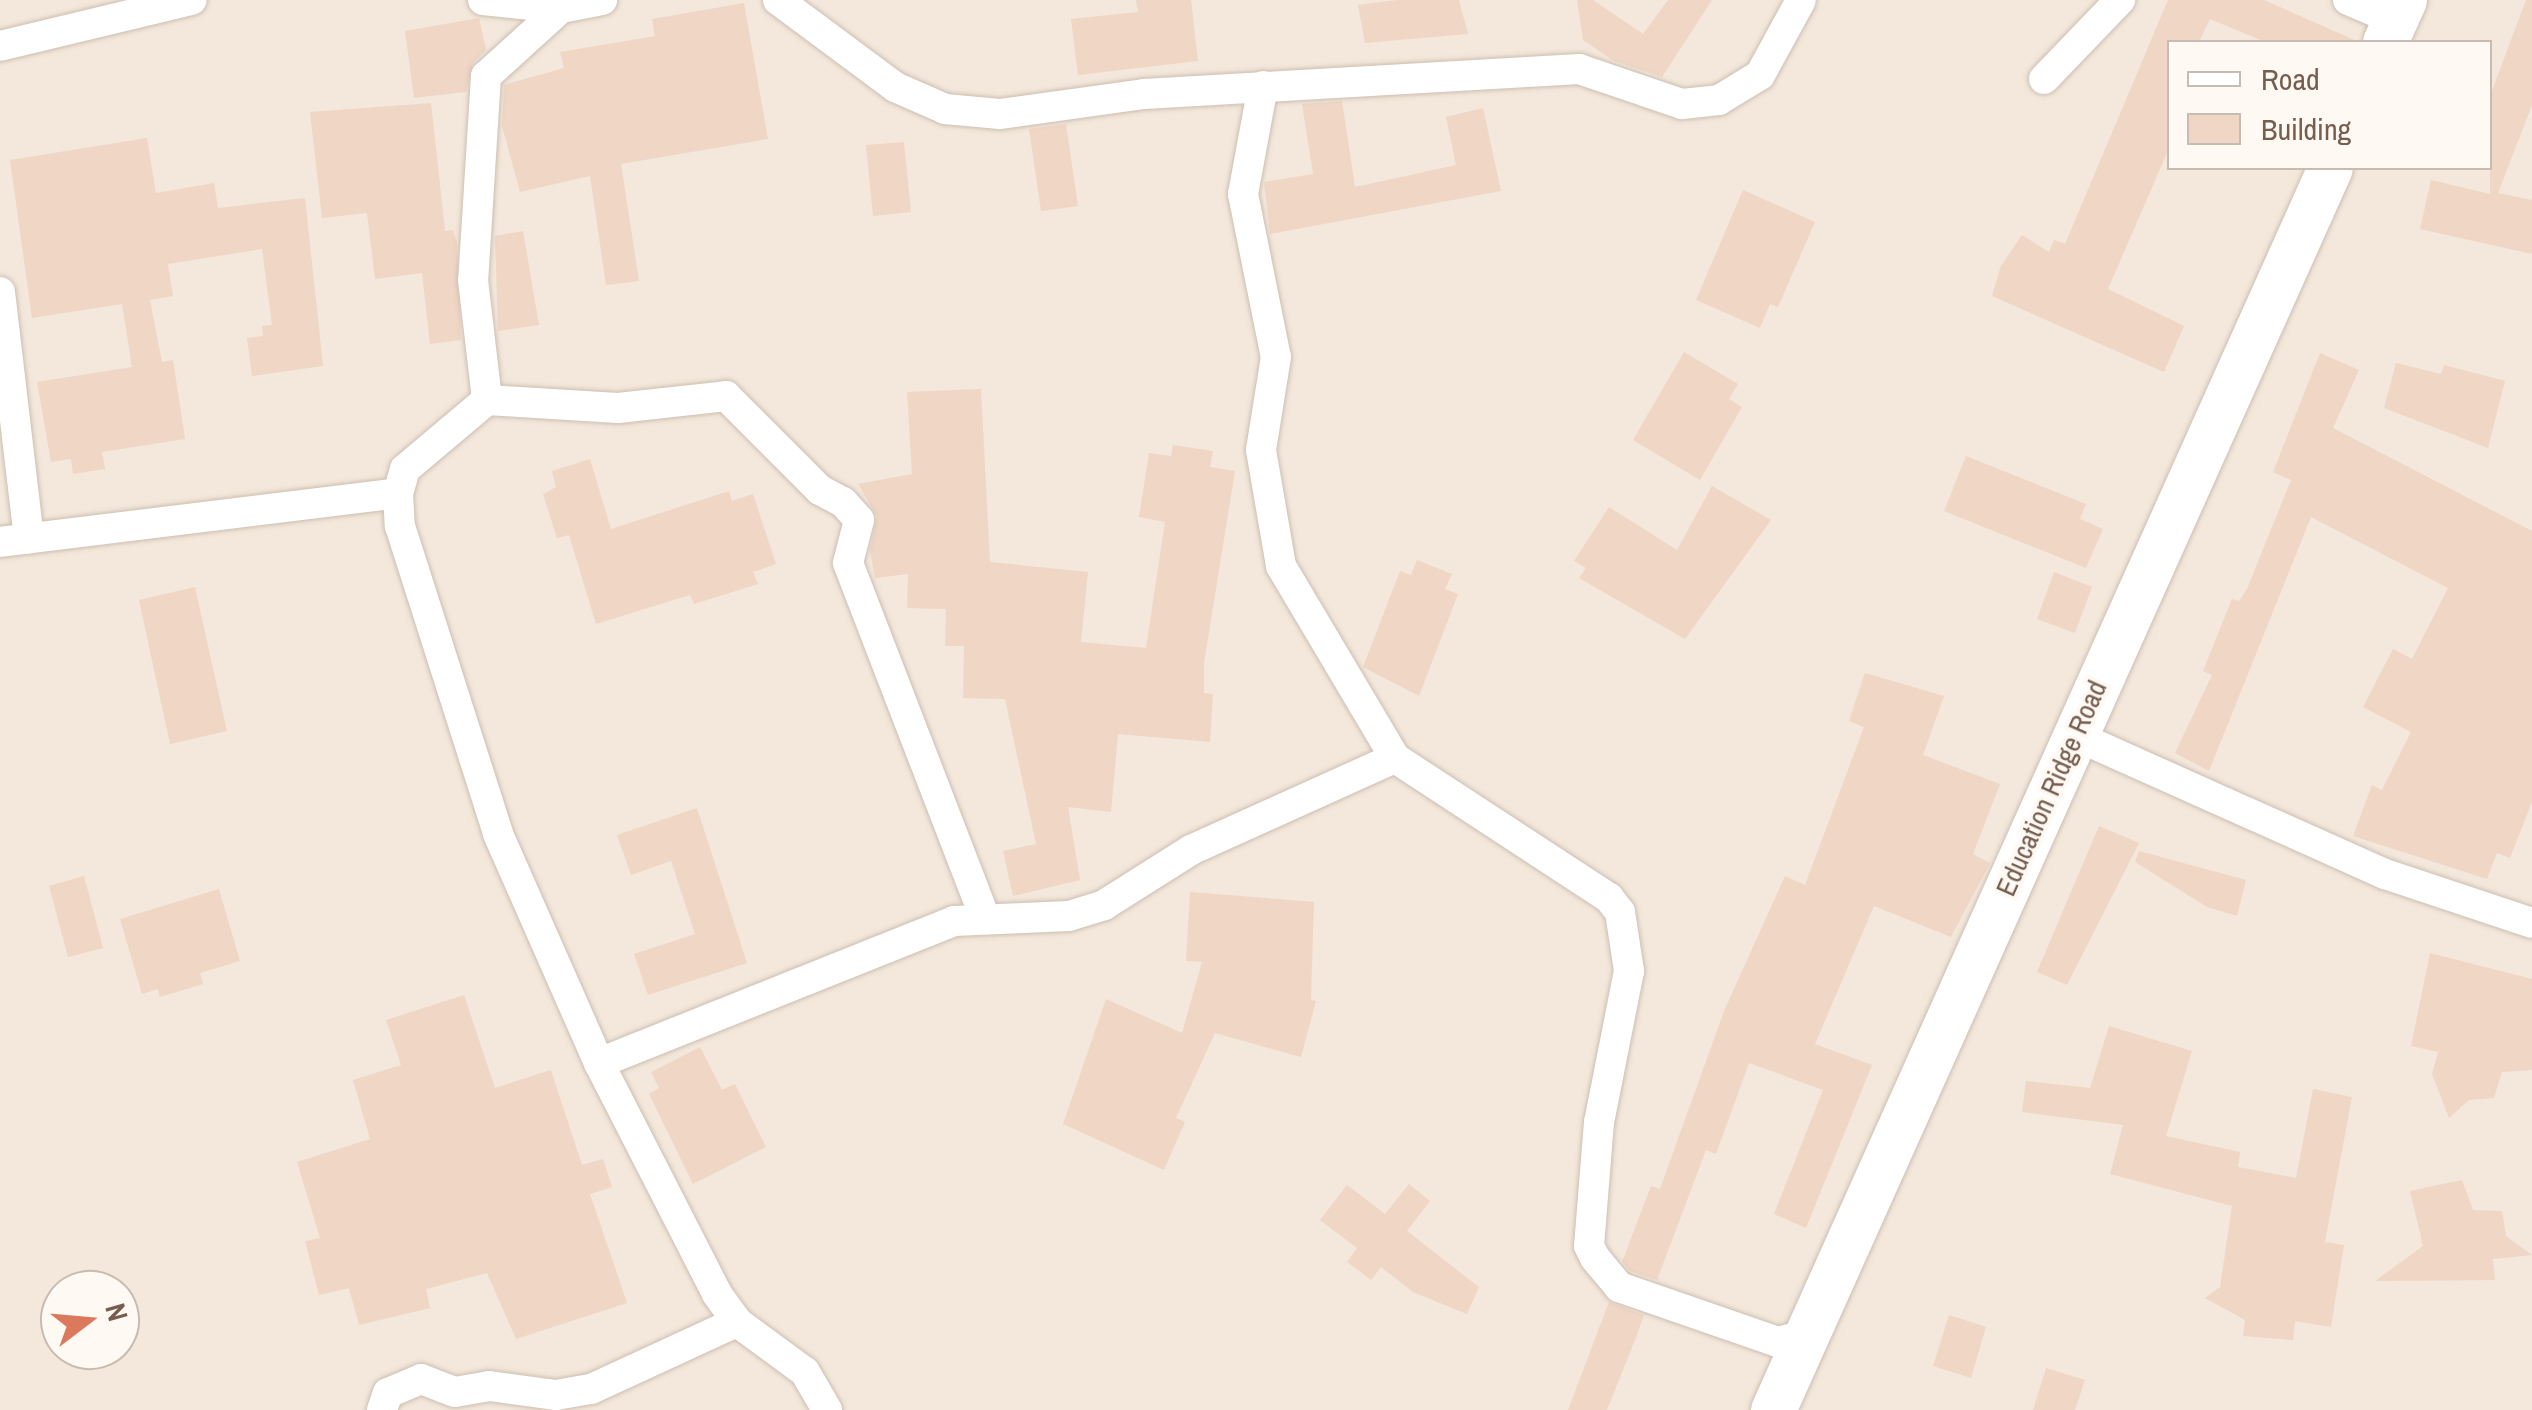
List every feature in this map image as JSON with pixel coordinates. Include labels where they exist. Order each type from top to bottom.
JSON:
[{"type":"main road","name":"Education Ridge Road","points":[[1772,1410],[2329,170]]},
{"type":"street","points":[[0,46],[192,0]]},
{"type":"street","points":[[483,0],[561,8],[602,0]]},
{"type":"street","points":[[778,0],[895,88],[945,109],[1000,114],[1264,86],[1579,69],[1682,104],[1719,100],[1760,75],[1801,0]]},
{"type":"street","points":[[2044,79],[2120,0]]},
{"type":"street","points":[[2348,0],[2395,21]]},
{"type":"street","points":[[487,400],[472,280],[486,76],[561,8]]},
{"type":"street","points":[[1264,86],[1243,194],[1277,374],[1261,450],[1268,511],[1281,566],[1395,758],[1610,898],[1620,912],[1629,971],[1599,1122],[1589,1246],[1605,1273],[1619,1287],[1778,1342],[1804,1336]]},
{"type":"street","points":[[0,292],[14,540],[398,493]]},
{"type":"street","points":[[827,1410],[805,1372],[737,1322],[599,1063],[498,834],[400,526],[398,493],[405,469],[487,400],[618,408],[726,396],[820,490],[843,502],[859,520],[848,563],[984,916]]},
{"type":"street","points":[[2074,735],[2385,874],[2532,923]]},
{"type":"street","points":[[599,1063],[912,936],[984,916],[1069,916],[1104,905],[1191,850],[1395,758]]},
{"type":"street","points":[[382,1410],[388,1393],[422,1379],[455,1392],[489,1386],[556,1395],[591,1389],[737,1322]]},
{"type":"shaded area","points":[[0,0],[2532,0],[2532,1410],[0,1410]]},
{"type":"building","points":[[1136,0],[1191,0],[1198,61],[1078,75],[1071,19],[1138,12]]},
{"type":"building","points":[[1397,0],[1459,0],[1468,34],[1365,43],[1358,5]]},
{"type":"building","points":[[1577,0],[1593,0],[1643,34],[1668,0],[1712,0],[1662,77],[1614,61],[1583,40]]},
{"type":"building","points":[[2168,0],[2264,0],[2354,40],[2260,40],[2210,19],[2200,40],[2167,40],[2167,153],[2108,289],[2184,326],[2164,372],[1992,296],[2001,266],[2022,235],[2049,252],[2054,240],[2065,244]]},
{"type":"building","points":[[2526,0],[2532,0],[2532,105],[2498,193],[2532,200],[2532,254],[2420,229],[2431,180],[2490,194],[2492,91]]},
{"type":"building","points":[[744,3],[768,139],[621,164],[639,281],[606,285],[590,176],[520,192],[502,126],[504,85],[564,68],[560,52],[655,36],[652,19]]},
{"type":"building","points":[[479,18],[486,50],[473,63],[466,92],[414,98],[405,31]]},
{"type":"building","points":[[1342,101],[1355,187],[1456,165],[1446,117],[1483,108],[1501,191],[1270,234],[1264,182],[1313,174],[1302,104]]},
{"type":"building","points":[[431,103],[445,231],[453,230],[457,242],[461,340],[430,344],[422,273],[375,279],[367,213],[322,218],[310,112]]},
{"type":"building","points":[[1066,124],[1078,206],[1041,211],[1029,129]]},
{"type":"building","points":[[147,138],[156,193],[214,183],[218,208],[305,198],[323,366],[252,376],[247,338],[263,336],[262,326],[272,325],[262,249],[168,264],[173,296],[150,300],[162,362],[173,360],[185,439],[102,452],[105,469],[73,474],[71,459],[51,462],[37,382],[132,367],[122,304],[32,318],[10,160]]},
{"type":"building","points":[[904,142],[911,212],[873,216],[866,145]]},
{"type":"building","points":[[1743,190],[1815,222],[1778,307],[1770,304],[1760,328],[1696,300]]},
{"type":"building","points":[[523,231],[539,325],[498,331],[495,236]]},
{"type":"building","points":[[1684,352],[1738,384],[1729,399],[1742,407],[1700,480],[1633,440]]},
{"type":"building","points":[[2320,353],[2359,370],[2333,428],[2532,531],[2532,802],[2510,858],[2497,853],[2487,879],[2353,836],[2372,785],[2382,790],[2411,732],[2363,707],[2393,649],[2412,659],[2448,588],[2311,517],[2209,771],[2175,753],[2212,675],[2203,671],[2232,599],[2239,601],[2247,589],[2291,480],[2273,472]]},
{"type":"building","points":[[2396,363],[2441,374],[2444,365],[2505,381],[2488,448],[2384,408]]},
{"type":"building","points":[[981,389],[990,562],[1088,572],[1081,642],[1146,648],[1165,522],[1139,517],[1149,453],[1171,456],[1173,445],[1213,451],[1210,467],[1235,471],[1204,663],[1204,693],[1213,694],[1210,742],[1118,734],[1111,812],[1068,807],[1080,880],[1013,896],[1003,851],[1036,844],[1005,699],[963,698],[964,646],[945,646],[946,609],[907,608],[908,574],[875,578],[870,551],[877,516],[858,484],[912,474],[907,392]]},
{"type":"building","points":[[1966,456],[2086,504],[2080,519],[2103,529],[2086,568],[1944,511]]},
{"type":"building","points":[[590,459],[611,529],[729,491],[732,501],[753,494],[776,564],[753,572],[758,584],[694,604],[690,595],[596,624],[569,535],[557,538],[543,494],[556,487],[552,471]]},
{"type":"building","points":[[1712,486],[1771,520],[1685,639],[1579,578],[1586,568],[1574,561],[1609,507],[1677,550]]},
{"type":"building","points":[[1417,560],[1452,574],[1445,589],[1458,594],[1419,696],[1363,667],[1400,571],[1411,575]]},
{"type":"building","points":[[2054,572],[2092,587],[2075,633],[2037,619]]},
{"type":"building","points":[[195,587],[227,731],[170,744],[139,600]]},
{"type":"building","points":[[1865,673],[1944,696],[1923,755],[2000,784],[1973,854],[1990,863],[1951,937],[1874,906],[1815,1044],[1872,1065],[1806,1228],[1774,1214],[1823,1090],[1749,1063],[1716,1154],[1706,1150],[1657,1280],[1630,1271],[1622,1262],[1651,1186],[1660,1189],[1724,1011],[1785,876],[1805,885],[1864,727],[1849,721]]},
{"type":"building","points":[[697,808],[747,963],[648,995],[634,954],[695,934],[671,861],[631,875],[617,835]]},
{"type":"building","points":[[2099,826],[2139,843],[2067,985],[2037,972]]},
{"type":"building","points":[[2139,851],[2246,880],[2237,916],[2207,907],[2135,862]]},
{"type":"building","points":[[84,876],[103,948],[68,957],[49,886]]},
{"type":"building","points":[[219,889],[240,961],[200,973],[203,984],[160,997],[158,989],[142,994],[120,919]]},
{"type":"building","points":[[1190,892],[1314,902],[1311,1000],[1316,1001],[1301,1057],[1215,1033],[1176,1118],[1185,1122],[1164,1170],[1063,1124],[1106,999],[1182,1033],[1202,962],[1186,961]]},
{"type":"building","points":[[2430,953],[2532,979],[2532,1070],[2502,1072],[2494,1098],[2469,1100],[2449,1118],[2432,1074],[2438,1052],[2411,1046]]},
{"type":"building","points":[[464,995],[495,1088],[551,1070],[582,1165],[603,1159],[612,1187],[590,1194],[627,1303],[516,1339],[487,1273],[426,1289],[430,1308],[359,1325],[349,1288],[319,1295],[305,1241],[320,1238],[297,1162],[370,1139],[353,1080],[401,1065],[386,1020]]},
{"type":"building","points":[[2109,1026],[2192,1051],[2166,1136],[2240,1152],[2238,1167],[2296,1178],[2313,1089],[2352,1097],[2325,1242],[2344,1245],[2331,1327],[2295,1321],[2293,1340],[2243,1336],[2245,1320],[2205,1298],[2220,1287],[2232,1206],[2110,1174],[2123,1125],[2022,1112],[2026,1081],[2090,1088]]},
{"type":"building","points":[[700,1047],[722,1090],[735,1084],[766,1147],[693,1184],[649,1094],[659,1088],[651,1072]]},
{"type":"building","points":[[2462,1180],[2473,1210],[2502,1211],[2506,1236],[2532,1255],[2493,1259],[2495,1280],[2375,1281],[2423,1246],[2410,1191]]},
{"type":"building","points":[[1409,1184],[1430,1201],[1407,1231],[1479,1287],[1467,1314],[1413,1292],[1381,1267],[1371,1280],[1347,1262],[1357,1248],[1320,1220],[1347,1185],[1385,1214]]},
{"type":"building","points":[[1609,1302],[1644,1315],[1637,1335],[1607,1410],[1568,1410]]},
{"type":"building","points":[[1949,1315],[1986,1327],[1971,1378],[1933,1366]]},
{"type":"building","points":[[2046,1368],[2085,1380],[2075,1410],[2033,1410]]}]
